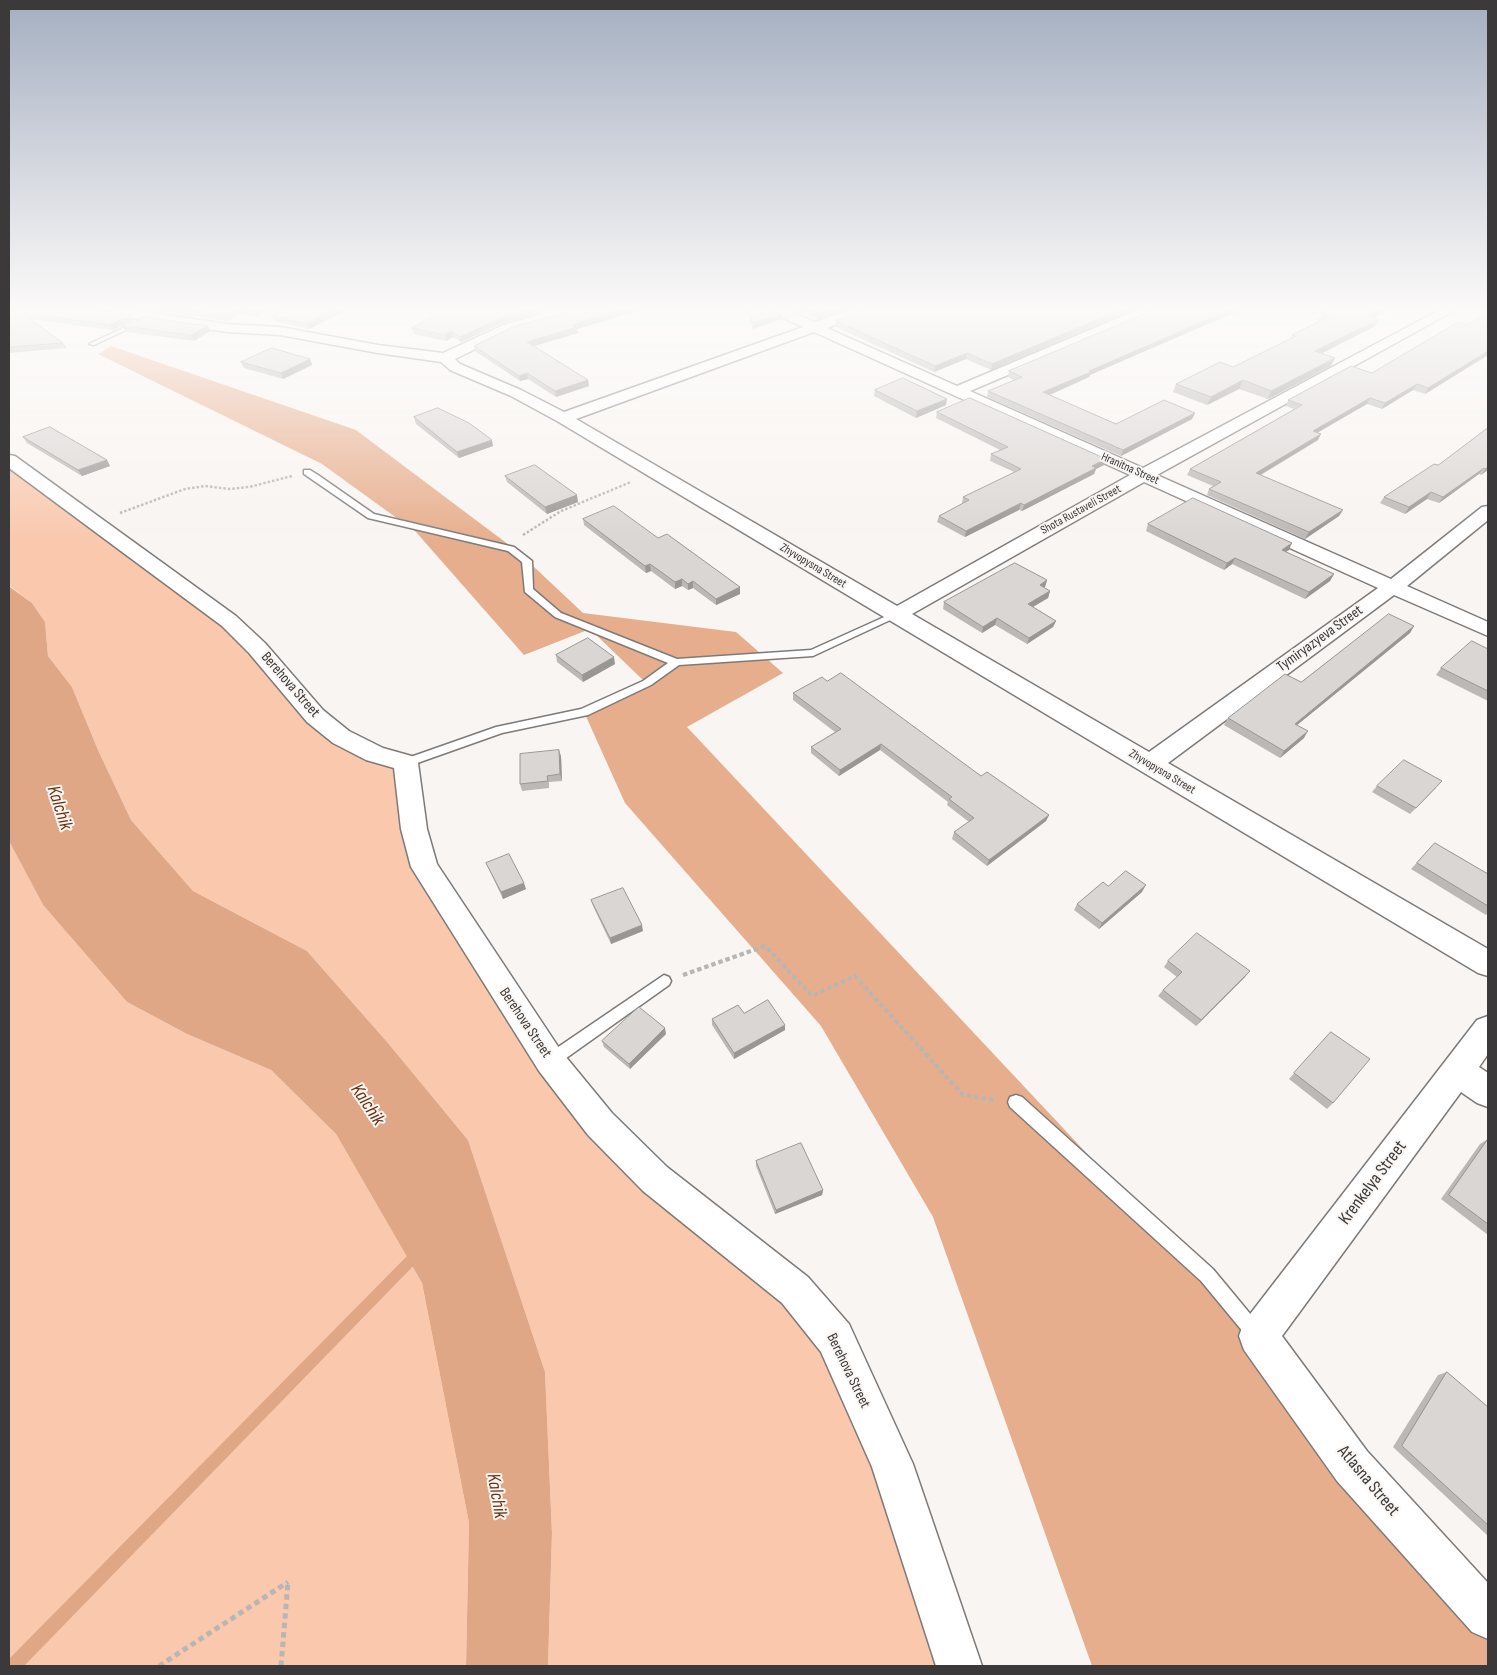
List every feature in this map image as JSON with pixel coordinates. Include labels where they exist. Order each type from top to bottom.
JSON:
[{"type":"street","name":"Zhyvopysna Street","points":[[500,386],[563,418],[1488,964]]},
{"type":"street","points":[[563,418],[651,386]]},
{"type":"street","name":"Hranitna Street","points":[[946,386],[1488,630]]},
{"type":"street","points":[[957,391],[968,386]]},
{"type":"street","name":"Shota Rustaveli Street","points":[[896,614],[1143,475],[1308,386]]},
{"type":"street","name":"Berehova Street","points":[[9,460],[229,621],[257,648],[315,716],[341,737],[375,754],[406,763],[414,829],[424,867],[550,1061],[600,1124],[656,1179],[795,1290],[835,1338],[892,1464],[959,1666]]},
{"type":"street","name":"Tymiryazyeva Street","points":[[1149,764],[1392,587],[1488,511]]},
{"type":"street","name":"Krenkelya Street","points":[[1258,1336],[1488,1030]]},
{"type":"street","points":[[1458,1071],[1488,1092]]},
{"type":"street","name":"Atlasna Street","points":[[1258,1336],[1352,1466],[1488,1616]]},
{"type":"lane","points":[[307,472],[326,482],[354,507],[371,516],[511,549],[527,561],[528,590],[558,615],[676,662],[813,653],[896,614]]},
{"type":"lane","points":[[406,763],[500,730],[584,712],[646,683],[676,662]]},
{"type":"lane","points":[[550,1061],[664,982]]},
{"type":"lane","points":[[1016,1102],[1207,1275],[1258,1336]]},
{"type":"path","points":[[96,522],[185,489],[205,486],[230,489],[249,487],[307,472]]},
{"type":"path","points":[[511,549],[519,538],[534,525],[654,472]]},
{"type":"path","points":[[664,982],[765,946],[812,996],[855,976],[963,1095],[1016,1102]]},
{"type":"path","points":[[159,1666],[288,1582],[281,1666]]},
{"type":"shaded area","points":[[164,386],[228,386],[356,430],[517,551],[583,613],[736,632],[783,673],[687,727],[1258,1336],[1352,1466],[1488,1616],[1488,1666],[1092,1666],[933,1217],[821,1026],[625,803],[584,712],[646,683],[590,629],[524,655],[416,532],[322,464]]},
{"type":"shaded area","points":[[9,460],[229,621],[315,716],[406,763],[414,829],[550,1061],[795,1290],[959,1666],[548,1666],[552,1533],[545,1372],[468,1140],[388,1043],[307,951],[193,891],[131,820],[98,750],[72,687],[48,656],[45,622],[32,603],[10,586]]},
{"type":"shaded area","points":[[9,841],[43,905],[127,1002],[187,1034],[271,1070],[336,1134],[422,1283],[469,1523],[466,1666],[9,1666]]},
{"type":"water","name":"Kalchik","points":[[9,582],[10,587],[32,603],[45,622],[48,656],[72,687],[98,750],[131,820],[193,891],[307,951],[388,1043],[468,1140],[545,1372],[552,1533],[548,1666],[466,1666],[469,1523],[422,1283],[336,1134],[271,1070],[187,1034],[127,1002],[43,905],[9,841]]},
{"type":"building","points":[[547,386],[570,386],[555,391]]},
{"type":"building","points":[[884,386],[920,386],[947,399],[917,411],[875,390]]},
{"type":"building","points":[[1000,386],[1057,386],[1043,392],[1116,424],[1164,400],[1195,413],[1123,450],[988,391]]},
{"type":"building","points":[[1182,386],[1231,386],[1211,397]]},
{"type":"building","points":[[1259,386],[1280,386],[1271,391]]},
{"type":"building","points":[[1314,386],[1413,386],[1385,403],[1370,398],[1313,431],[1321,434],[1256,473],[1343,510],[1309,532],[1209,489],[1221,482],[1190,469],[1302,405],[1288,400]]},
{"type":"building","points":[[970,398],[1106,459],[1092,466],[1096,468],[1024,505],[1021,503],[966,531],[939,516],[969,500],[963,497],[1021,469],[991,454],[1008,447],[937,412]]},
{"type":"building","points":[[438,408],[469,423],[492,440],[457,452],[414,417]]},
{"type":"building","points":[[50,427],[107,460],[78,470],[23,437]]},
{"type":"building","points":[[1488,428],[1488,467],[1443,497],[1431,492],[1409,507],[1384,497],[1434,464],[1438,465]]},
{"type":"building","points":[[535,465],[577,495],[545,507],[505,476]]},
{"type":"building","points":[[1193,498],[1292,543],[1282,550],[1334,574],[1309,592],[1235,558],[1227,563],[1148,524]]},
{"type":"building","points":[[614,506],[658,538],[667,534],[740,587],[716,599],[693,581],[688,584],[682,579],[675,582],[650,564],[645,566],[583,519]]},
{"type":"building","points":[[1015,563],[1047,580],[1040,585],[1050,591],[1028,604],[1056,621],[1029,638],[997,618],[983,627],[944,602]]},
{"type":"building","points":[[1389,614],[1414,626],[1295,724],[1308,731],[1284,751],[1228,718],[1285,674],[1301,682]]},
{"type":"building","points":[[588,638],[614,657],[582,675],[556,655]]},
{"type":"building","points":[[1472,641],[1488,649],[1488,691],[1441,668]]},
{"type":"building","points":[[841,673],[981,776],[987,772],[1049,815],[989,860],[954,832],[974,818],[949,799],[952,797],[881,744],[840,770],[811,747],[841,729],[793,693],[822,677],[827,681]]},
{"type":"building","points":[[559,750],[560,774],[547,776],[548,781],[520,784],[520,754]]},
{"type":"building","points":[[1404,760],[1442,781],[1416,808],[1377,786]]},
{"type":"building","points":[[1435,843],[1488,874],[1488,906],[1417,863]]},
{"type":"building","points":[[509,854],[524,883],[501,892],[486,863]]},
{"type":"building","points":[[1126,871],[1146,885],[1102,923],[1077,904],[1103,882],[1108,886]]},
{"type":"building","points":[[623,888],[642,925],[610,938],[591,900]]},
{"type":"building","points":[[1197,933],[1250,971],[1201,1020],[1163,990],[1182,972],[1168,961]]},
{"type":"building","points":[[768,1000],[785,1025],[734,1053],[712,1019],[738,1005],[744,1013]]},
{"type":"building","points":[[639,1007],[665,1028],[629,1064],[602,1041]]},
{"type":"building","points":[[1331,1032],[1370,1059],[1333,1103],[1294,1073]]},
{"type":"building","points":[[1488,1139],[1488,1224],[1449,1195]]},
{"type":"building","points":[[801,1143],[823,1190],[776,1210],[756,1161]]},
{"type":"building","points":[[1447,1372],[1488,1407],[1488,1525],[1402,1446]]},
{"type":"waterway","points":[[13,1666],[417,1254]]}]
